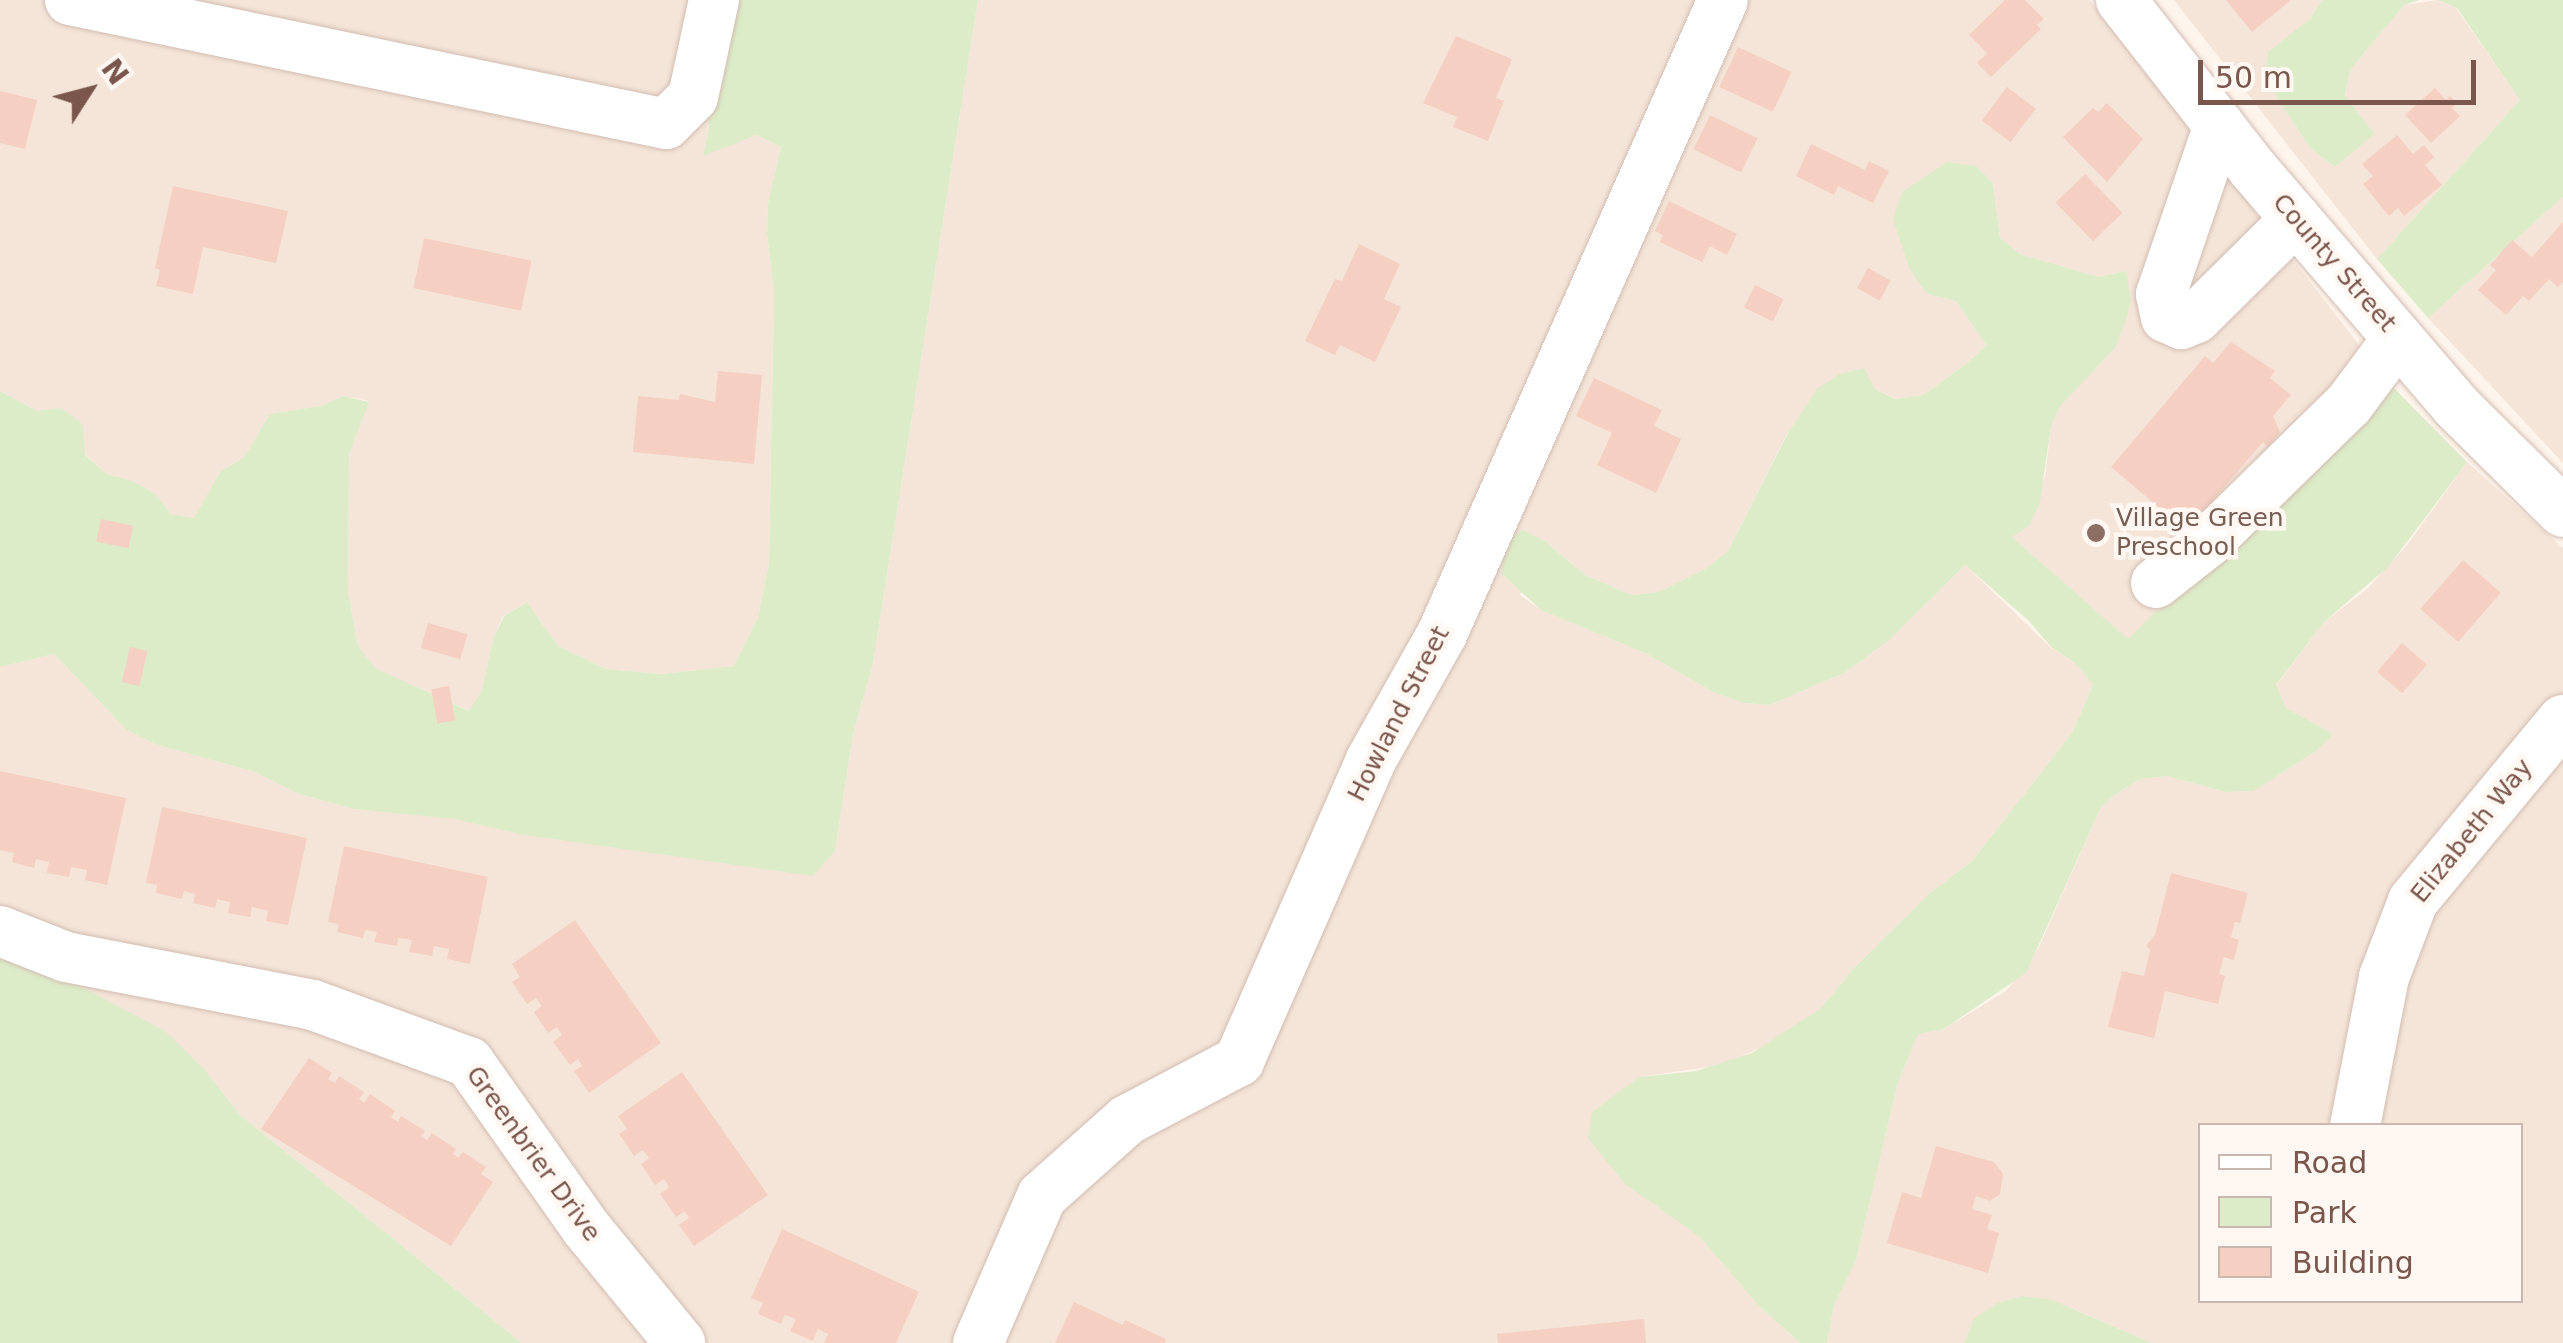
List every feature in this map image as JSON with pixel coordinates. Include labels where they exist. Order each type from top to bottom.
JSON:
[{"type":"street","points":[[70,0],[666,124],[693,97],[714,0]]},
{"type":"street","name":"Howland Street","points":[[978,1343],[1042,1196],[1126,1120],[1239,1062],[1370,760],[1442,634],[1723,0]]},
{"type":"street","name":"County Street","points":[[2122,0],[2218,125],[2456,408],[2563,512]]},
{"type":"street","points":[[2218,125],[2160,294],[2166,317],[2181,324],[2196,318],[2296,219]]},
{"type":"street","points":[[2156,583],[2208,542],[2349,404],[2398,338]]},
{"type":"street","name":"Elizabeth Way","points":[[2356,1123],[2384,977],[2413,901],[2563,720]]},
{"type":"street","name":"Greenbrier Drive","points":[[0,931],[66,958],[313,1005],[469,1062],[586,1228],[680,1343]]},
{"type":"shaded area","points":[[0,0],[738,0],[706,103],[709,130],[704,155],[757,135],[781,147],[768,203],[767,234],[774,292],[769,563],[758,617],[734,666],[662,674],[606,669],[558,646],[527,602],[503,616],[493,639],[482,690],[470,711],[374,668],[358,646],[348,592],[349,454],[369,401],[343,396],[321,406],[270,414],[244,457],[220,472],[195,518],[171,514],[155,494],[133,481],[107,474],[37,411],[0,391]]},
{"type":"shaded area","points":[[978,0],[2090,0],[2389,383],[2128,640],[2012,537],[2045,477],[2051,426],[2061,404],[2115,348],[2125,271],[2098,277],[2020,254],[2000,238],[1993,183],[1910,270],[1927,294],[1956,301],[1986,345],[1967,363],[1923,395],[1897,399],[1875,389],[1788,432],[1728,551],[1707,568],[1659,592],[1632,595],[1585,575],[1546,542],[1520,595],[1541,610],[1645,653],[1715,693],[1744,703],[1770,705],[1844,673],[1888,641],[1965,565],[2050,647],[2076,664],[2093,685],[2072,733],[1972,861],[1931,892],[1854,968],[1820,1009],[1775,1041],[1722,1065],[1639,1077],[1675,1217],[1700,1237],[1758,1305],[1800,1343],[522,1343],[239,1114],[206,1071],[184,1052],[0,952],[0,667],[54,654],[127,730],[155,744],[255,772],[299,794],[354,809],[835,851],[853,734],[873,663]]},
{"type":"shaded area","points":[[2174,0],[2322,0],[2310,19],[2290,36],[2265,79],[2310,148],[2335,167],[2373,134],[2345,95],[2350,70],[2404,5],[2438,0],[2456,8],[2520,100],[2377,259]]},
{"type":"shaded area","points":[[2563,197],[2563,463],[2428,318]]},
{"type":"shaded area","points":[[2467,462],[2563,548],[2563,1343],[2152,1343],[2078,1311],[1995,1304],[1975,1319],[1964,1343],[1827,1343],[1834,1305],[1856,1259],[1898,1082],[1918,1033],[1944,1029],[2006,991],[2038,949],[2101,807],[2120,791],[2141,779],[2167,776],[2226,792],[2254,791],[2316,751],[2332,735],[2286,708],[2276,686],[2324,622],[2367,589],[2407,545]]},
{"type":"green space","points":[[738,0],[978,0],[873,663],[853,734],[835,851],[813,876],[518,834],[455,819],[354,809],[299,794],[255,772],[155,744],[127,730],[54,654],[0,667],[0,391],[37,411],[62,408],[83,425],[85,455],[107,474],[133,481],[155,494],[171,514],[194,518],[220,472],[244,457],[270,414],[321,406],[343,396],[369,402],[349,454],[348,592],[358,646],[375,668],[469,711],[482,690],[493,639],[504,616],[527,602],[558,646],[606,669],[662,674],[734,666],[758,617],[769,563],[774,292],[767,234],[768,203],[781,147],[757,135],[703,156],[709,130],[706,103]]},
{"type":"green space","points":[[2322,0],[2419,0],[2404,5],[2350,70],[2345,95],[2374,134],[2335,167],[2310,148],[2265,79],[2268,52],[2310,19]]},
{"type":"green space","points":[[2438,0],[2563,0],[2563,197],[2428,318],[2377,259],[2520,100],[2457,8]]},
{"type":"green space","points":[[1947,162],[1976,166],[1993,183],[2000,238],[2020,254],[2098,277],[2126,271],[2131,301],[2115,348],[2061,405],[2051,426],[2040,502],[2030,525],[2012,537],[2128,639],[2389,383],[2467,462],[2388,567],[2324,622],[2276,685],[2286,708],[2333,734],[2316,751],[2254,791],[2226,792],[2167,776],[2141,779],[2120,791],[2101,807],[2026,973],[1944,1029],[1918,1034],[1898,1082],[1856,1260],[1834,1305],[1827,1343],[1800,1343],[1758,1305],[1700,1237],[1625,1184],[1588,1138],[1592,1112],[1639,1077],[1696,1071],[1752,1053],[1820,1009],[1854,968],[1931,892],[1972,861],[2072,733],[2093,685],[2076,664],[2051,647],[2029,621],[1965,565],[1888,641],[1844,673],[1770,705],[1744,703],[1715,693],[1645,653],[1541,610],[1502,574],[1501,544],[1523,530],[1546,542],[1585,575],[1632,595],[1659,592],[1707,568],[1728,551],[1788,433],[1817,389],[1840,374],[1864,368],[1875,389],[1896,399],[1923,395],[1967,363],[1986,345],[1956,301],[1927,294],[1910,270],[1893,219],[1902,192]]},
{"type":"green space","points":[[0,952],[56,973],[165,1031],[206,1071],[239,1114],[522,1343],[0,1343]]},
{"type":"green space","points":[[2023,1296],[2052,1300],[2152,1343],[1964,1343],[1974,1319],[1995,1304]]},
{"type":"building","points":[[2005,0],[2025,0],[2044,19],[2037,25],[2041,29],[1991,77],[1977,63],[1987,53],[1969,35]]},
{"type":"building","points":[[2226,0],[2291,0],[2252,32]]},
{"type":"building","points":[[1456,36],[1512,59],[1496,98],[1504,101],[1488,141],[1453,127],[1457,117],[1423,103]]},
{"type":"building","points":[[1738,47],[1791,72],[1773,112],[1719,87]]},
{"type":"building","points":[[2007,87],[2036,109],[2010,142],[1982,121]]},
{"type":"building","points":[[2435,88],[2446,100],[2450,96],[2457,103],[2452,108],[2460,116],[2431,143],[2405,115]]},
{"type":"building","points":[[0,91],[37,100],[25,149],[0,143]]},
{"type":"building","points":[[2107,103],[2143,139],[2107,182],[2063,137],[2093,108],[2098,112]]},
{"type":"building","points":[[1710,115],[1758,138],[1741,172],[1693,149]]},
{"type":"building","points":[[2397,135],[2413,154],[2424,145],[2434,157],[2425,165],[2442,185],[2404,216],[2398,208],[2389,216],[2363,184],[2373,176],[2362,164]]},
{"type":"building","points":[[1811,144],[1865,170],[1869,161],[1889,171],[1873,203],[1838,186],[1834,195],[1796,176]]},
{"type":"building","points":[[2085,174],[2123,213],[2093,241],[2056,202]]},
{"type":"building","points":[[173,186],[288,211],[276,263],[203,247],[193,294],[156,286],[160,270],[155,268]]},
{"type":"building","points":[[1669,201],[1737,234],[1727,255],[1710,246],[1702,262],[1660,242],[1663,235],[1655,231]]},
{"type":"building","points":[[2563,222],[2563,282],[2558,287],[2549,279],[2529,301],[2523,296],[2506,315],[2478,290],[2496,270],[2490,265],[2512,240],[2532,257]]},
{"type":"building","points":[[424,238],[532,261],[521,311],[413,288]]},
{"type":"building","points":[[1359,244],[1400,264],[1384,299],[1401,307],[1375,362],[1340,345],[1335,355],[1305,341],[1335,279],[1342,281]]},
{"type":"building","points":[[1868,268],[1891,281],[1880,301],[1857,288]]},
{"type":"building","points":[[1755,285],[1784,299],[1773,321],[1744,307]]},
{"type":"building","points":[[2231,342],[2275,371],[2270,378],[2291,395],[2273,416],[2280,432],[2268,447],[2263,442],[2213,500],[2217,504],[2211,512],[2206,507],[2187,531],[2111,467],[2205,356],[2213,363]]},
{"type":"building","points":[[718,371],[762,375],[754,464],[633,452],[638,396],[679,400],[680,394],[715,402]]},
{"type":"building","points":[[1594,378],[1662,410],[1654,426],[1681,439],[1656,493],[1597,465],[1612,433],[1576,416]]},
{"type":"building","points":[[101,519],[133,526],[128,548],[96,541]]},
{"type":"building","points":[[2463,560],[2501,593],[2458,642],[2420,609]]},
{"type":"building","points":[[428,623],[467,634],[460,659],[421,648]]},
{"type":"building","points":[[2402,643],[2427,665],[2402,693],[2377,672]]},
{"type":"building","points":[[130,647],[148,651],[139,686],[122,682]]},
{"type":"building","points":[[449,686],[455,720],[437,724],[431,689]]},
{"type":"building","points":[[0,771],[126,798],[107,885],[85,880],[87,870],[71,867],[69,877],[47,873],[49,862],[36,859],[34,868],[12,862],[14,853],[0,850]]},
{"type":"building","points":[[162,807],[307,838],[288,925],[266,921],[268,911],[252,907],[250,917],[228,913],[230,902],[217,899],[215,908],[193,903],[195,894],[184,891],[182,899],[156,893],[157,885],[146,883]]},
{"type":"building","points":[[344,846],[488,877],[470,964],[447,959],[449,949],[434,946],[432,956],[409,952],[412,940],[398,938],[397,946],[374,942],[377,932],[365,930],[363,938],[337,932],[339,924],[328,922]]},
{"type":"building","points":[[2171,873],[2248,893],[2240,923],[2235,922],[2231,937],[2239,940],[2234,960],[2224,957],[2219,974],[2225,976],[2218,1004],[2165,991],[2154,1038],[2108,1027],[2122,971],[2144,976],[2150,950],[2146,946],[2155,935]]},
{"type":"building","points":[[575,920],[661,1043],[589,1093],[574,1071],[582,1066],[578,1059],[570,1065],[553,1042],[562,1035],[557,1027],[548,1033],[534,1012],[542,1006],[536,998],[527,1004],[512,982],[520,977],[512,964]]},
{"type":"building","points":[[309,1058],[332,1073],[328,1079],[335,1083],[339,1076],[364,1092],[359,1099],[364,1103],[370,1094],[395,1111],[391,1117],[398,1122],[401,1116],[425,1131],[421,1136],[427,1140],[432,1133],[456,1149],[453,1154],[458,1158],[463,1152],[486,1167],[481,1174],[493,1182],[451,1246],[261,1129]]},
{"type":"building","points":[[682,1072],[768,1195],[694,1246],[679,1225],[689,1218],[685,1211],[676,1217],[660,1194],[669,1187],[664,1179],[655,1185],[641,1164],[649,1158],[643,1150],[634,1156],[619,1134],[627,1129],[618,1116]]},
{"type":"building","points":[[1936,1146],[1994,1162],[2003,1174],[2000,1194],[1990,1201],[1976,1196],[1972,1209],[1992,1215],[1987,1229],[1999,1233],[1988,1273],[1887,1243],[1902,1192],[1921,1198]]},
{"type":"building","points":[[782,1229],[919,1292],[896,1343],[824,1343],[828,1334],[818,1329],[813,1341],[790,1331],[796,1319],[785,1315],[781,1324],[758,1314],[763,1303],[751,1298]]},
{"type":"building","points":[[1074,1302],[1123,1325],[1125,1320],[1166,1339],[1165,1343],[1055,1343]]},
{"type":"building","points":[[1644,1319],[1646,1343],[1498,1343],[1497,1334]]},
{"type":"place","name":"Village Green Preschool","points":[[2096,533]]}]
